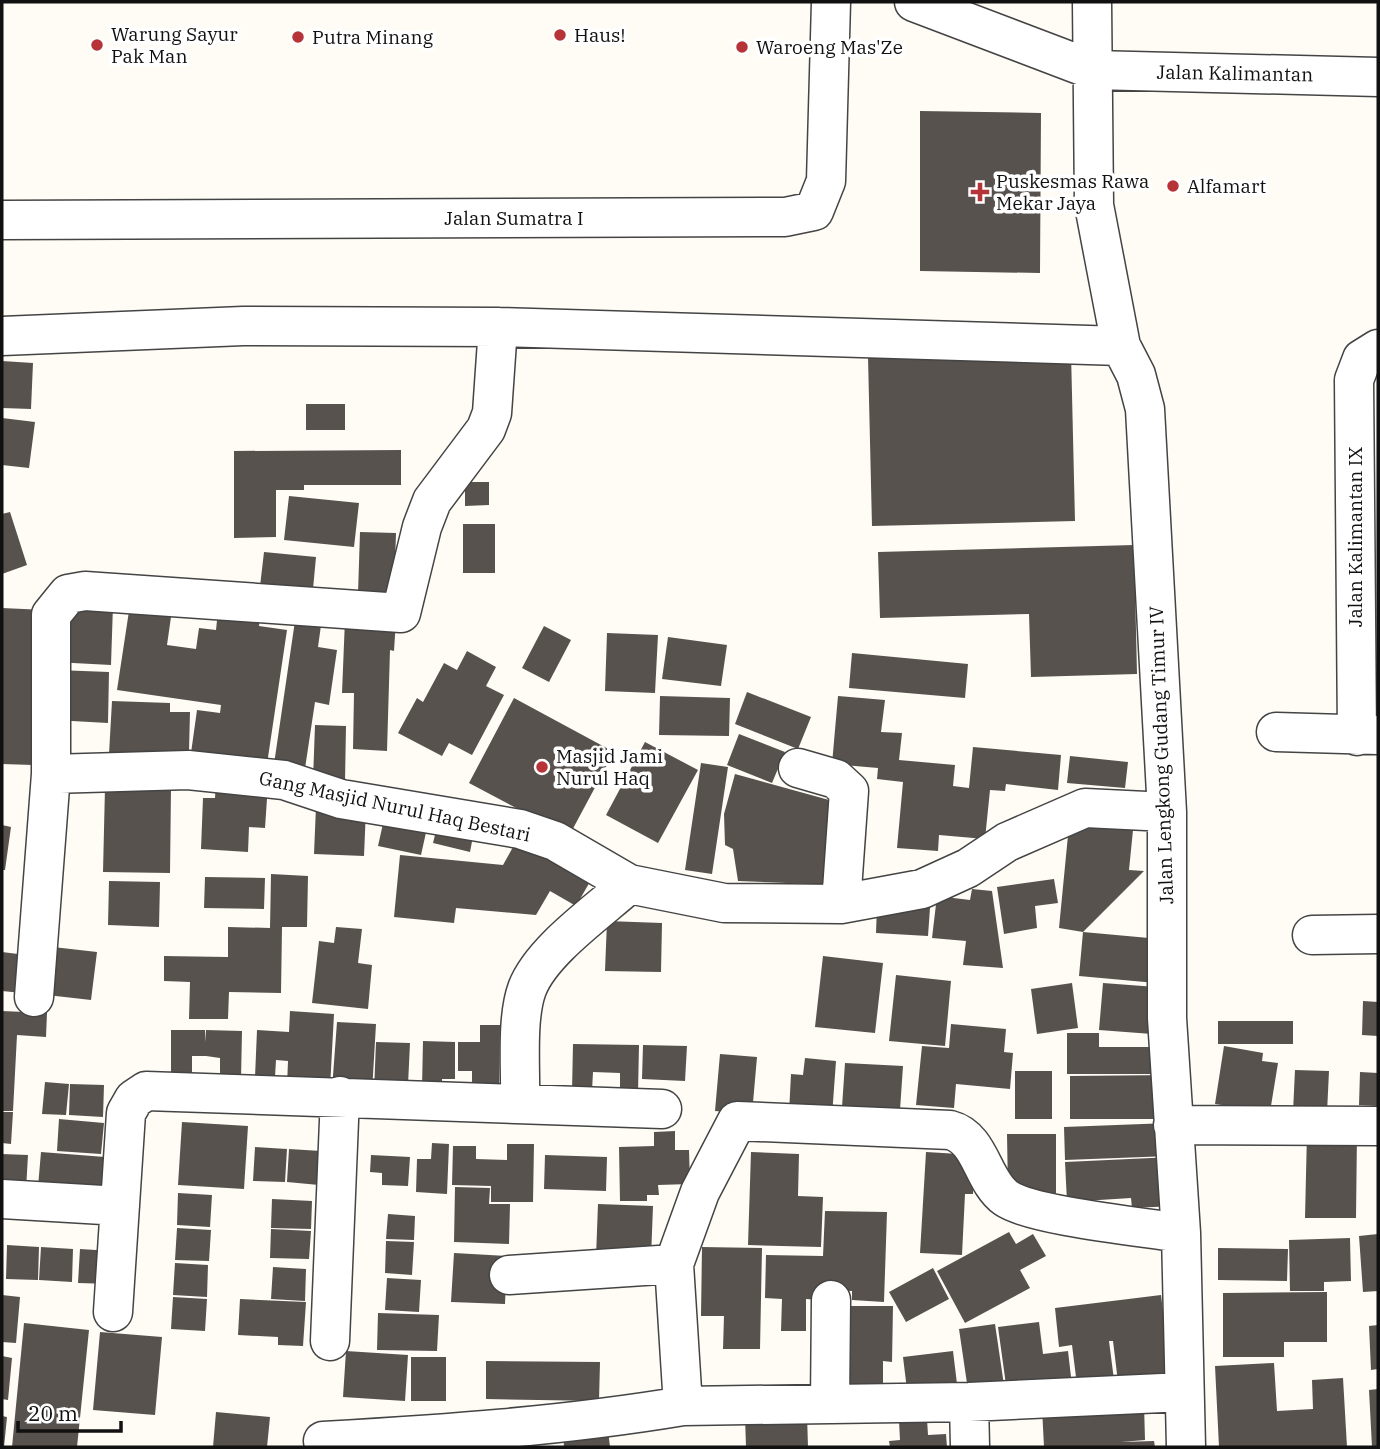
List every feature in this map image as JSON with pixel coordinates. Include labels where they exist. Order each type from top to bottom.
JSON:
[{"type":"street","name":"Jalan Sumatra I","points":[[2,220],[771,217],[814,211],[826,181],[831,2]]},
{"type":"street","name":"Jalan Kalimantan","points":[[914,2],[1093,70],[1378,77]]},
{"type":"street","name":"Jalan Lengkong Gudang Timur IV","points":[[1092,2],[1094,205],[1121,346],[1140,385],[1145,409],[1167,812],[1167,1018],[1181,1233],[1186,1447]]},
{"type":"street","points":[[2,336],[243,326],[498,327],[1121,346]]},
{"type":"street","points":[[34,997],[51,774],[51,615],[68,594],[85,591],[401,613],[422,527],[432,501],[486,429],[492,413],[498,327]]},
{"type":"street","name":"Jalan Kalimantan IX","points":[[1368,736],[1354,380],[1362,359],[1378,349]]},
{"type":"street","points":[[1276,732],[1368,736]]},
{"type":"street","points":[[798,768],[836,779],[849,791],[841,904]]},
{"type":"street","name":"Gang Masjid Nurul Haq Bestari","points":[[51,774],[188,770],[284,780],[341,799],[520,829],[555,841],[629,884],[724,903],[841,904],[922,889],[968,868],[1006,842],[1058,817],[1085,808],[1167,812]]},
{"type":"street","points":[[520,1103],[524,1006],[534,974],[629,884]]},
{"type":"street","points":[[1312,935],[1378,934]]},
{"type":"street","points":[[113,1312],[126,1113],[134,1099],[146,1091],[662,1109]]},
{"type":"street","points":[[330,1340],[340,1096]]},
{"type":"street","points":[[683,1406],[674,1264],[700,1192],[737,1121],[950,1130],[965,1135],[999,1192],[1009,1200],[1065,1214],[1181,1233]]},
{"type":"street","points":[[1173,1125],[1378,1126]]},
{"type":"street","points":[[2,1199],[120,1206]]},
{"type":"street","points":[[509,1275],[674,1264]]},
{"type":"street","points":[[830,1404],[831,1300]]},
{"type":"street","points":[[323,1441],[490,1431],[597,1420],[683,1406],[969,1402],[1184,1392]]},
{"type":"street","points":[[969,1402],[971,1447]]},
{"type":"building","name":"Puskesmas Rawa Mekar Jaya","points":[[920,111],[1041,113],[1040,273],[920,271]]},
{"type":"building","points":[[1071,352],[1075,521],[872,526],[868,357]]},
{"type":"building","points":[[2,361],[33,363],[31,409],[2,408]]},
{"type":"building","points":[[306,404],[345,404],[345,430],[306,430]]},
{"type":"building","points":[[2,418],[35,422],[29,468],[2,465]]},
{"type":"building","points":[[401,450],[401,485],[304,485],[304,490],[276,490],[276,537],[234,538],[234,451]]},
{"type":"building","points":[[465,482],[489,482],[489,505],[465,506]]},
{"type":"building","points":[[289,496],[359,503],[354,547],[284,540]]},
{"type":"building","points":[[10,512],[27,565],[2,574],[2,514]]},
{"type":"building","points":[[463,524],[495,524],[495,573],[463,573]]},
{"type":"building","points":[[360,532],[396,533],[394,595],[358,594]]},
{"type":"building","points":[[1134,545],[1137,674],[1031,677],[1029,614],[880,618],[878,552]]},
{"type":"building","points":[[264,552],[316,557],[312,600],[259,595]]},
{"type":"building","points":[[62,603],[113,605],[111,665],[54,662]]},
{"type":"building","points":[[2,608],[45,610],[33,765],[2,764]]},
{"type":"building","points":[[129,611],[171,617],[167,645],[196,649],[199,628],[216,630],[218,611],[260,617],[259,626],[287,630],[267,764],[191,753],[197,710],[220,713],[221,705],[117,690]]},
{"type":"building","points":[[296,614],[322,618],[318,647],[337,650],[329,705],[315,702],[304,775],[273,771]]},
{"type":"building","points":[[345,619],[396,620],[394,651],[390,650],[387,751],[353,749],[354,693],[342,693]]},
{"type":"building","points":[[544,626],[571,640],[549,682],[522,668]]},
{"type":"building","points":[[607,633],[658,635],[655,693],[605,691]]},
{"type":"building","points":[[668,637],[727,645],[721,686],[662,679]]},
{"type":"building","points":[[467,651],[496,667],[486,686],[504,695],[472,755],[449,743],[442,756],[398,733],[417,698],[423,702],[444,663],[457,670]]},
{"type":"building","points":[[852,653],[968,664],[965,698],[849,688]]},
{"type":"building","points":[[57,670],[109,672],[108,723],[54,720]]},
{"type":"building","points":[[747,692],[811,717],[798,749],[735,724]]},
{"type":"building","points":[[660,696],[730,698],[729,736],[659,735]]},
{"type":"building","points":[[838,696],[885,700],[881,732],[902,733],[899,760],[955,765],[953,786],[969,788],[973,747],[1061,755],[1058,790],[1006,784],[1005,791],[990,790],[985,839],[939,835],[938,851],[897,848],[903,782],[877,779],[878,768],[832,764]]},
{"type":"building","name":"Masjid Jami Nurul Haq","points":[[514,698],[614,752],[569,836],[469,783]]},
{"type":"building","points":[[112,701],[170,703],[170,712],[190,712],[189,751],[168,750],[168,756],[109,754]]},
{"type":"building","points":[[315,725],[346,726],[345,782],[313,780]]},
{"type":"building","points":[[739,734],[785,752],[772,783],[727,765]]},
{"type":"building","points":[[645,742],[698,770],[658,843],[606,815]]},
{"type":"building","points":[[1070,756],[1128,762],[1125,788],[1067,783]]},
{"type":"building","points":[[701,763],[728,767],[712,874],[685,870]]},
{"type":"building","points":[[735,774],[840,803],[836,885],[738,881],[733,849],[725,845],[724,814]]},
{"type":"building","points":[[216,781],[268,784],[265,828],[249,827],[248,852],[201,849],[203,798],[215,798]]},
{"type":"building","points":[[105,787],[171,788],[170,873],[103,872]]},
{"type":"building","points":[[316,806],[366,809],[364,856],[314,854]]},
{"type":"building","points":[[386,810],[429,819],[421,855],[378,846]]},
{"type":"building","points":[[439,819],[475,826],[470,852],[433,843]]},
{"type":"building","points":[[2,825],[11,827],[5,870],[2,870]]},
{"type":"building","points":[[1069,825],[1133,830],[1129,870],[1144,871],[1083,932],[1059,928]]},
{"type":"building","points":[[522,831],[595,873],[576,906],[550,891],[536,915],[456,908],[454,923],[394,917],[400,855],[503,865]]},
{"type":"building","points":[[271,874],[308,876],[307,927],[282,927],[281,993],[229,992],[228,1019],[189,1019],[190,982],[164,981],[164,956],[228,957],[228,927],[270,928]]},
{"type":"building","points":[[205,877],[265,878],[264,909],[204,908]]},
{"type":"building","points":[[1054,879],[1058,903],[1035,906],[1037,928],[1004,934],[997,887]]},
{"type":"building","points":[[109,881],[160,882],[159,927],[108,925]]},
{"type":"building","points":[[972,889],[992,891],[1003,968],[963,965],[966,941],[932,938],[937,896],[970,900]]},
{"type":"building","points":[[877,905],[930,908],[928,936],[876,933]]},
{"type":"building","points":[[607,921],[662,923],[661,972],[605,971]]},
{"type":"building","points":[[336,927],[362,929],[358,963],[372,965],[368,1009],[312,1003],[319,941],[334,943]]},
{"type":"building","points":[[1083,932],[1160,939],[1156,983],[1079,976]]},
{"type":"building","points":[[53,947],[97,952],[91,1000],[47,995]]},
{"type":"building","points":[[2,952],[26,955],[22,993],[2,991]]},
{"type":"building","points":[[823,956],[883,963],[875,1033],[815,1027]]},
{"type":"building","points":[[896,975],[951,981],[945,1046],[889,1041]]},
{"type":"building","points":[[1072,983],[1078,1028],[1037,1034],[1031,989]]},
{"type":"building","points":[[1103,983],[1156,987],[1152,1034],[1099,1030]]},
{"type":"building","points":[[1363,1001],[1378,1002],[1378,1036],[1362,1035]]},
{"type":"building","points":[[2,1011],[47,1013],[46,1037],[17,1035],[13,1111],[2,1111]]},
{"type":"building","points":[[290,1011],[334,1014],[330,1088],[287,1086],[288,1061],[276,1060],[275,1077],[255,1077],[257,1030],[289,1032]]},
{"type":"building","points":[[1218,1021],[1293,1021],[1293,1044],[1218,1044]]},
{"type":"building","points":[[337,1022],[376,1024],[372,1092],[332,1089]]},
{"type":"building","points":[[951,1024],[1006,1029],[1004,1052],[1013,1053],[1010,1089],[956,1084],[954,1108],[916,1105],[922,1046],[949,1048]]},
{"type":"building","points":[[480,1025],[500,1025],[499,1091],[472,1091],[472,1071],[458,1071],[458,1042],[480,1042]]},
{"type":"building","points":[[171,1030],[205,1030],[206,1042],[206,1030],[242,1031],[241,1079],[220,1079],[220,1058],[206,1056],[192,1056],[192,1075],[171,1075]]},
{"type":"building","points":[[1067,1033],[1099,1033],[1099,1047],[1167,1047],[1167,1074],[1067,1074]]},
{"type":"building","points":[[423,1041],[455,1042],[455,1079],[442,1079],[442,1087],[422,1087]]},
{"type":"building","points":[[376,1042],[410,1043],[408,1085],[374,1092]]},
{"type":"building","points":[[573,1044],[639,1045],[638,1093],[620,1093],[620,1073],[593,1072],[592,1091],[572,1091]]},
{"type":"building","points":[[643,1045],[687,1046],[685,1081],[642,1079]]},
{"type":"building","points":[[1224,1046],[1263,1053],[1262,1061],[1278,1063],[1270,1112],[1215,1104]]},
{"type":"building","points":[[720,1054],[757,1057],[752,1114],[715,1111]]},
{"type":"building","points":[[805,1058],[836,1061],[832,1116],[789,1113],[791,1074],[803,1075]]},
{"type":"building","points":[[845,1063],[903,1066],[900,1110],[842,1107]]},
{"type":"building","points":[[1295,1070],[1329,1071],[1327,1113],[1293,1112]]},
{"type":"building","points":[[1015,1071],[1052,1071],[1052,1119],[1015,1119]]},
{"type":"building","points":[[1360,1072],[1378,1073],[1378,1106],[1359,1105]]},
{"type":"building","points":[[1169,1075],[1169,1119],[1070,1119],[1070,1076]]},
{"type":"building","points":[[45,1082],[69,1084],[66,1115],[42,1114]]},
{"type":"building","points":[[70,1084],[104,1085],[103,1117],[69,1115]]},
{"type":"building","points":[[2,1112],[13,1112],[11,1144],[2,1143]]},
{"type":"building","points":[[59,1119],[104,1123],[101,1154],[57,1151]]},
{"type":"building","points":[[182,1122],[248,1126],[244,1189],[178,1185]]},
{"type":"building","points":[[1169,1123],[1170,1156],[1065,1160],[1064,1127]]},
{"type":"building","points":[[675,1131],[675,1150],[689,1150],[690,1184],[658,1185],[659,1195],[647,1195],[647,1201],[620,1201],[619,1147],[654,1146],[654,1132]]},
{"type":"building","points":[[1307,1132],[1357,1133],[1356,1218],[1305,1218]]},
{"type":"building","points":[[1007,1134],[1056,1134],[1056,1193],[1008,1193]]},
{"type":"building","points":[[432,1143],[449,1144],[447,1194],[416,1192],[417,1159],[431,1159]]},
{"type":"building","points":[[507,1144],[534,1144],[533,1202],[491,1202],[491,1186],[452,1185],[453,1146],[476,1146],[476,1159],[507,1160]]},
{"type":"building","points":[[255,1147],[287,1149],[285,1182],[253,1181]]},
{"type":"building","points":[[289,1149],[321,1151],[319,1185],[287,1182]]},
{"type":"building","points":[[41,1152],[105,1157],[102,1191],[38,1187]]},
{"type":"building","points":[[751,1152],[799,1154],[798,1196],[823,1197],[821,1247],[748,1245]]},
{"type":"building","points":[[926,1152],[976,1155],[973,1194],[965,1194],[962,1255],[920,1253]]},
{"type":"building","points":[[2,1154],[28,1155],[26,1190],[2,1189]]},
{"type":"building","points":[[371,1155],[410,1157],[408,1186],[382,1185],[382,1173],[370,1172]]},
{"type":"building","points":[[545,1155],[607,1157],[606,1191],[544,1189]]},
{"type":"building","points":[[1173,1157],[1175,1206],[1132,1208],[1131,1198],[1067,1202],[1065,1162]]},
{"type":"building","points":[[455,1187],[490,1188],[489,1204],[510,1204],[509,1244],[454,1242]]},
{"type":"building","points":[[178,1193],[212,1195],[210,1227],[177,1225]]},
{"type":"building","points":[[272,1199],[312,1201],[311,1229],[271,1228]]},
{"type":"building","points":[[598,1204],[653,1206],[651,1258],[596,1257]]},
{"type":"building","points":[[825,1211],[887,1212],[884,1302],[852,1300],[852,1291],[821,1290],[821,1300],[806,1299],[806,1331],[781,1331],[782,1299],[765,1298],[766,1255],[823,1256]]},
{"type":"building","points":[[388,1214],[415,1216],[414,1240],[386,1239]]},
{"type":"building","points":[[177,1228],[211,1230],[209,1261],[175,1260]]},
{"type":"building","points":[[271,1229],[311,1231],[309,1259],[270,1258]]},
{"type":"building","points":[[1009,1232],[1016,1244],[1033,1234],[1046,1256],[1020,1270],[1030,1288],[965,1323],[937,1271]]},
{"type":"building","points":[[1378,1234],[1378,1291],[1363,1292],[1359,1236]]},
{"type":"building","points":[[1350,1238],[1351,1281],[1324,1282],[1324,1291],[1290,1291],[1289,1240]]},
{"type":"building","points":[[386,1241],[414,1242],[412,1275],[385,1273]]},
{"type":"building","points":[[7,1245],[39,1247],[38,1280],[6,1279]]},
{"type":"building","points":[[41,1247],[73,1249],[72,1282],[39,1280]]},
{"type":"building","points":[[702,1247],[762,1248],[760,1349],[723,1349],[724,1316],[701,1316]]},
{"type":"building","points":[[1218,1248],[1288,1249],[1287,1281],[1218,1280]]},
{"type":"building","points":[[80,1249],[112,1251],[111,1284],[78,1283]]},
{"type":"building","points":[[454,1253],[507,1256],[505,1304],[451,1302]]},
{"type":"building","points":[[175,1263],[208,1265],[207,1297],[173,1295]]},
{"type":"building","points":[[273,1267],[306,1269],[305,1301],[271,1299]]},
{"type":"building","points":[[933,1268],[949,1299],[906,1322],[889,1292]]},
{"type":"building","points":[[387,1278],[421,1280],[419,1312],[385,1310]]},
{"type":"building","points":[[1327,1292],[1327,1342],[1284,1342],[1284,1357],[1223,1357],[1223,1293]]},
{"type":"building","points":[[2,1295],[20,1297],[16,1343],[2,1342]]},
{"type":"building","points":[[1161,1295],[1171,1375],[1118,1382],[1113,1341],[1109,1341],[1114,1380],[1077,1385],[1072,1345],[1059,1347],[1055,1308]]},
{"type":"building","points":[[173,1297],[207,1299],[205,1331],[171,1329]]},
{"type":"building","points":[[240,1299],[306,1302],[303,1346],[278,1345],[278,1337],[238,1335]]},
{"type":"building","points":[[848,1306],[893,1306],[892,1362],[883,1361],[883,1396],[847,1396]]},
{"type":"building","points":[[378,1313],[439,1315],[437,1351],[377,1350]]},
{"type":"building","points":[[1039,1322],[1043,1354],[1068,1351],[1073,1394],[1007,1392],[998,1327]]},
{"type":"building","points":[[24,1323],[89,1330],[77,1447],[12,1447]]},
{"type":"building","points":[[995,1324],[1005,1392],[969,1397],[959,1329]]},
{"type":"building","points":[[1378,1325],[1378,1369],[1371,1370],[1369,1326]]},
{"type":"building","points":[[100,1332],[162,1337],[155,1415],[93,1410]]},
{"type":"building","points":[[346,1351],[408,1355],[405,1401],[343,1397]]},
{"type":"building","points":[[953,1351],[958,1392],[908,1398],[903,1357]]},
{"type":"building","points":[[2,1356],[12,1358],[8,1400],[2,1399]]},
{"type":"building","points":[[411,1357],[446,1357],[446,1401],[411,1401]]},
{"type":"building","points":[[486,1361],[600,1362],[599,1401],[486,1399]]},
{"type":"building","points":[[1274,1363],[1277,1411],[1313,1409],[1312,1380],[1343,1378],[1347,1447],[1219,1447],[1215,1366]]},
{"type":"building","points":[[1378,1389],[1378,1447],[1372,1447],[1369,1390]]},
{"type":"building","points":[[1144,1404],[1145,1440],[1121,1442],[1154,1441],[1155,1447],[1044,1447],[1042,1408]]},
{"type":"building","points":[[216,1412],[270,1417],[267,1447],[213,1447]]},
{"type":"building","points":[[807,1415],[808,1447],[746,1447],[745,1417]]},
{"type":"building","points":[[2,1416],[7,1417],[4,1447],[2,1447]]},
{"type":"building","points":[[927,1419],[928,1435],[946,1434],[947,1447],[890,1447],[889,1441],[900,1440],[899,1421]]},
{"type":"building","points":[[608,1430],[610,1447],[564,1447],[563,1433]]},
{"type":"place","name":"Haus!","points":[[560,35]]},
{"type":"place","name":"Putra Minang","points":[[298,37]]},
{"type":"place","name":"Warung Sayur Pak Man","points":[[97,45]]},
{"type":"place","name":"Waroeng Mas'Ze","points":[[742,47]]},
{"type":"place","name":"Alfamart","points":[[1173,186]]},
{"type":"place","name":"Puskesmas Rawa Mekar Jaya","points":[[980,192]]},
{"type":"place","name":"Masjid Jami Nurul Haq","points":[[542,767]]}]
